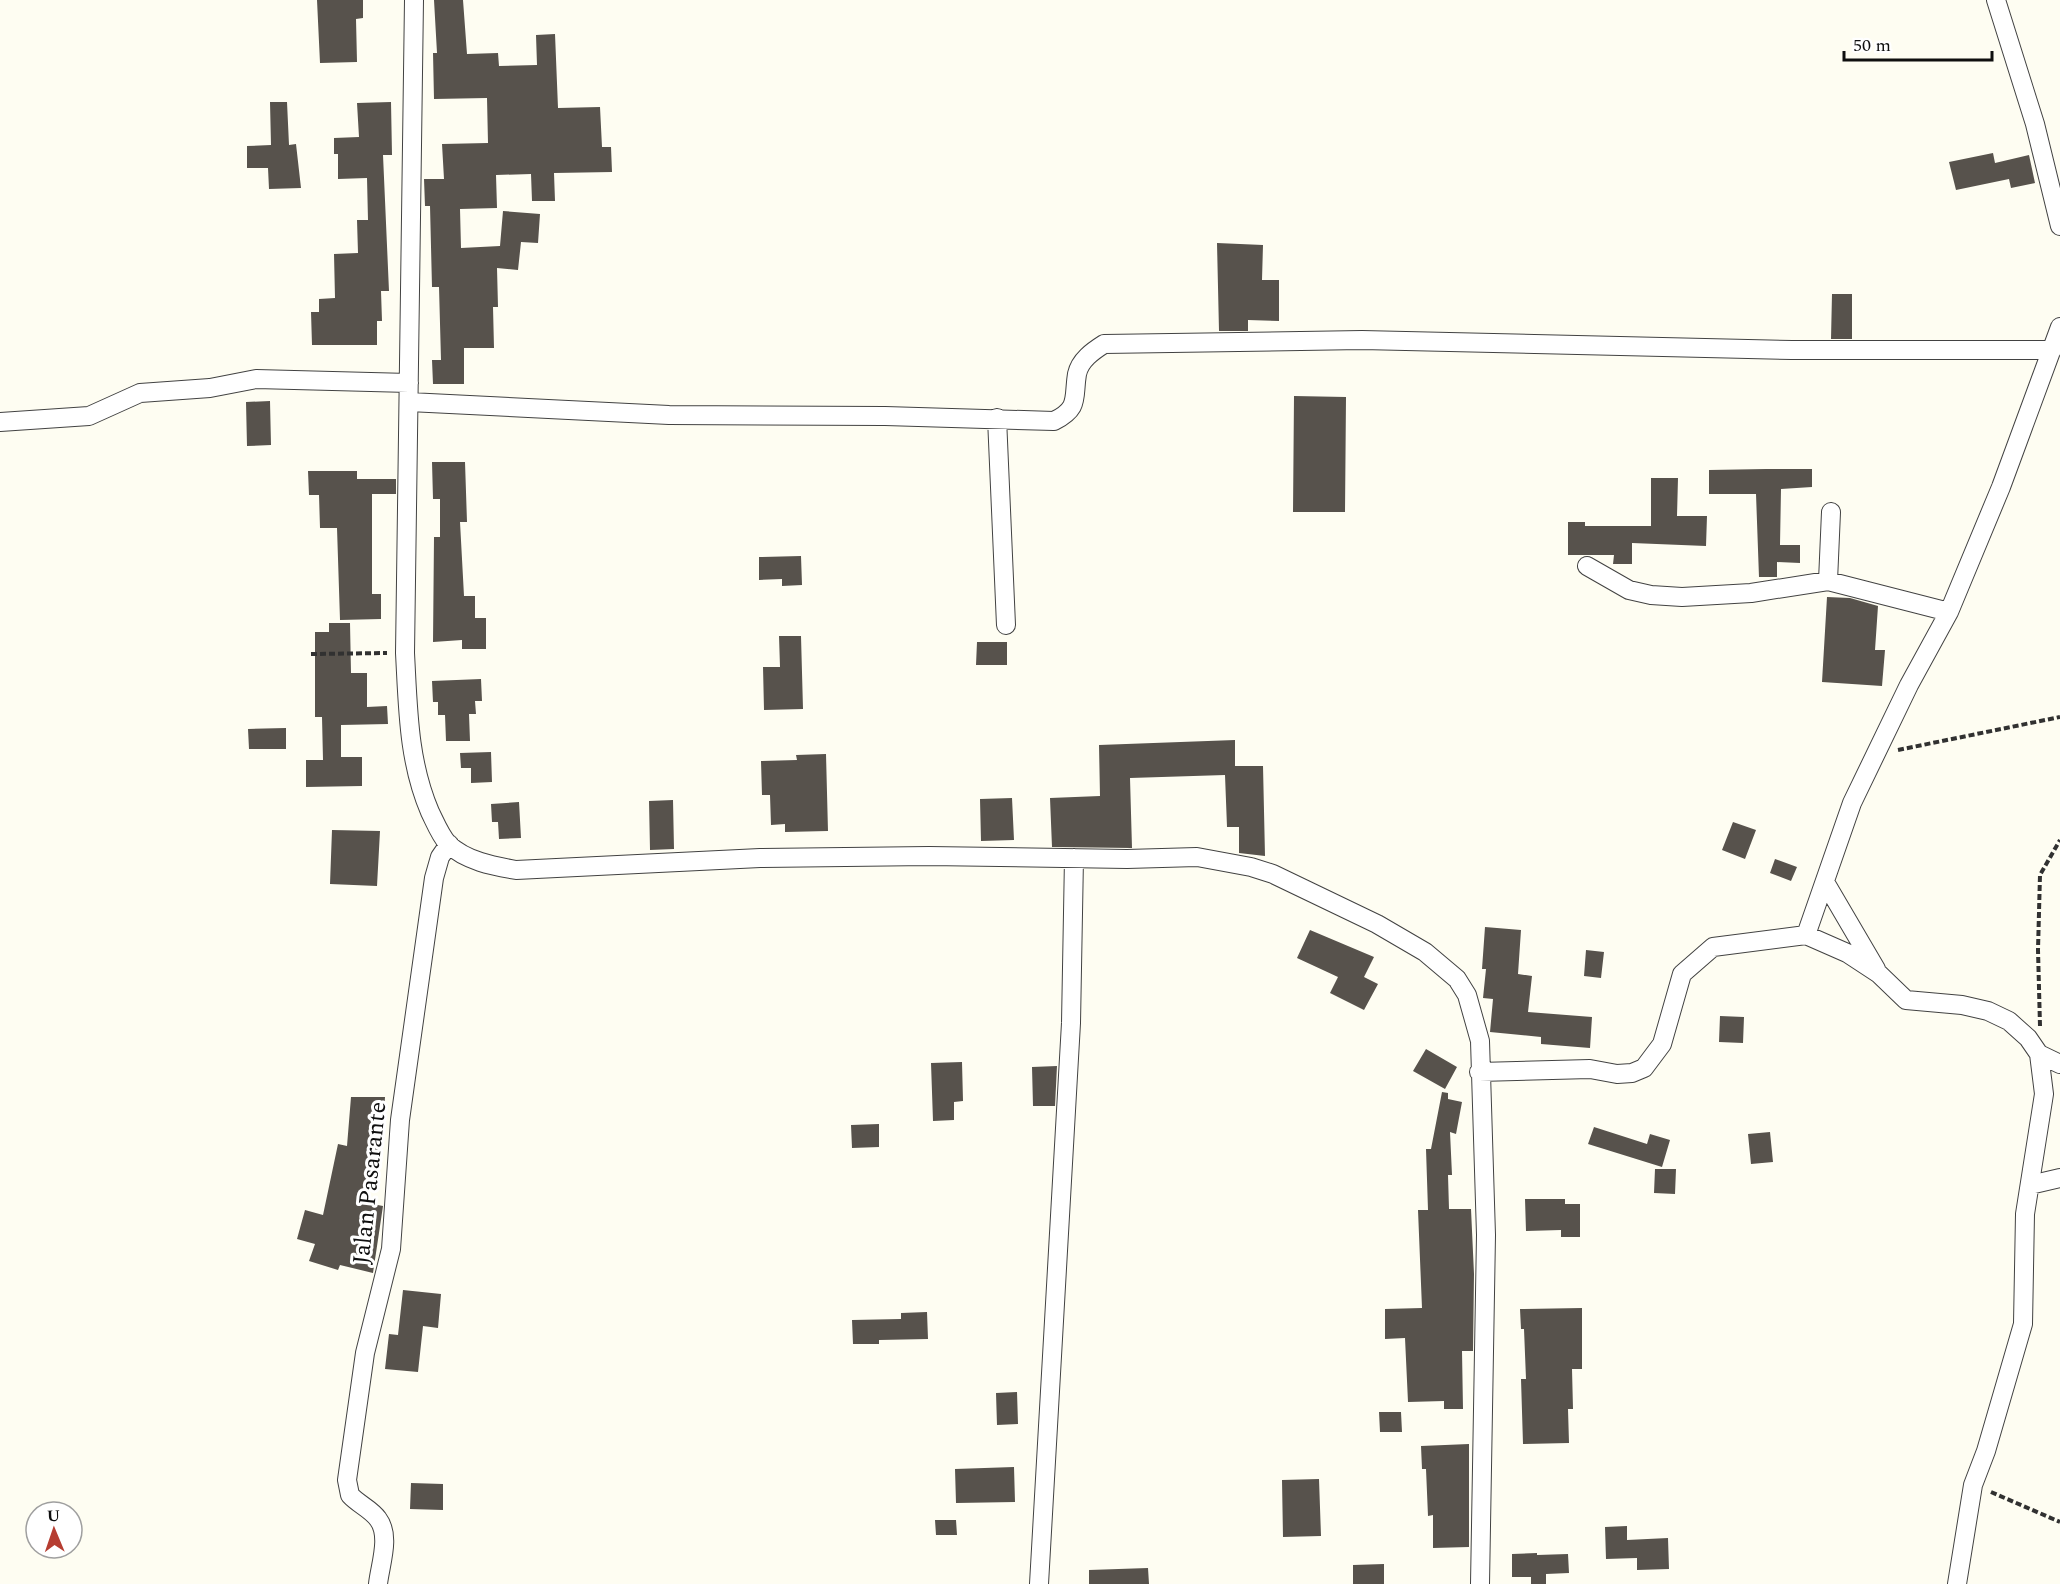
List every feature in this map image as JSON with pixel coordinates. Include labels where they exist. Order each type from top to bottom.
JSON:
[{"type":"street","points":[[414,0],[405,653],[412,754],[420,790],[437,827],[449,844],[485,865],[516,870],[760,858],[1197,857],[1251,867],[1311,890],[1425,952],[1457,979],[1475,1014],[1480,1041],[1479,1072],[1486,1235],[1480,1584]]},
{"type":"street","points":[[1996,0],[2035,124],[2060,226]]},
{"type":"street","points":[[1806,935],[1852,803],[1909,685],[1949,612],[2001,487],[2060,327]]},
{"type":"street","points":[[409,402],[669,415],[996,418],[1054,421],[1067,414],[1078,393],[1077,373],[1087,355],[1104,344],[1362,340],[1792,350],[2052,350]]},
{"type":"street","points":[[0,422],[89,416],[140,393],[210,388],[256,379],[409,383]]},
{"type":"street","points":[[996,418],[1006,625]]},
{"type":"street","points":[[1828,581],[1831,512]]},
{"type":"street","points":[[1587,566],[1629,590],[1651,595],[1751,593],[1828,581],[1949,612]]},
{"type":"street","name":"Jalan Pasarante","points":[[378,1584],[384,1545],[382,1525],[371,1512],[350,1495],[347,1480],[365,1353],[391,1249],[400,1120],[434,878],[440,857],[449,844]]},
{"type":"street","points":[[1039,1584],[1071,1023],[1074,858]]},
{"type":"street","points":[[1826,882],[1879,974]]},
{"type":"street","points":[[1479,1072],[1590,1070],[1617,1074],[1632,1073],[1644,1068],[1662,1044],[1682,974],[1713,947],[1806,935],[1847,954],[1879,974],[1906,1000],[1962,1005],[1988,1011],[2009,1021],[2028,1038],[2039,1054],[2044,1094],[2025,1214],[2023,1324],[1986,1452],[1973,1485],[1957,1584]]},
{"type":"street","points":[[2039,1054],[2060,1064]]},
{"type":"street","points":[[2030,1185],[2060,1178]]},
{"type":"path","points":[[310,654],[405,653]]},
{"type":"path","points":[[1877,754],[2060,717]]},
{"type":"path","points":[[2028,1038],[2040,1027],[2038,950],[2040,875],[2060,840]]},
{"type":"path","points":[[1973,1485],[2060,1522]]},
{"type":"building","points":[[317,0],[363,0],[363,18],[356,19],[357,62],[320,63]]},
{"type":"building","points":[[434,0],[463,0],[467,54],[498,53],[499,66],[537,65],[536,35],[555,34],[558,108],[600,107],[602,147],[611,147],[612,172],[554,173],[555,201],[532,201],[531,174],[496,175],[497,208],[460,209],[461,248],[500,246],[503,211],[540,214],[538,243],[521,242],[518,270],[497,268],[498,307],[493,307],[494,348],[464,348],[464,384],[433,384],[432,360],[441,360],[439,287],[432,287],[430,206],[425,206],[424,179],[444,179],[442,144],[488,143],[487,98],[434,99],[433,53],[437,53]]},
{"type":"building","points":[[270,102],[287,102],[289,145],[296,144],[301,188],[269,189],[268,168],[247,168],[247,146],[271,145]]},
{"type":"building","points":[[391,102],[392,155],[383,155],[389,291],[381,291],[382,321],[377,321],[377,345],[312,345],[311,312],[319,312],[319,299],[335,298],[334,254],[358,253],[357,220],[368,220],[367,178],[338,179],[338,154],[334,154],[334,138],[359,137],[357,103]]},
{"type":"building","points":[[1993,153],[1995,163],[2029,155],[2035,183],[2011,188],[2009,179],[1956,190],[1949,162]]},
{"type":"building","points":[[1217,243],[1263,245],[1262,280],[1279,280],[1279,321],[1248,320],[1248,331],[1219,331]]},
{"type":"building","points":[[1832,294],[1852,294],[1852,339],[1831,339]]},
{"type":"building","points":[[1294,396],[1346,397],[1345,512],[1293,512]]},
{"type":"building","points":[[270,401],[271,445],[247,446],[246,402]]},
{"type":"building","points":[[432,462],[465,462],[467,522],[460,522],[464,596],[475,596],[475,618],[486,618],[486,649],[462,649],[462,640],[433,642],[434,537],[440,537],[440,499],[433,499]]},
{"type":"building","points":[[1812,469],[1812,487],[1781,489],[1780,545],[1800,545],[1800,563],[1777,562],[1777,577],[1759,577],[1756,494],[1709,494],[1709,470]]},
{"type":"building","points":[[308,471],[357,471],[357,479],[396,479],[396,494],[372,494],[372,594],[381,594],[381,619],[340,620],[337,528],[320,528],[319,495],[309,495]]},
{"type":"building","points":[[1651,478],[1678,478],[1677,516],[1707,516],[1706,546],[1632,543],[1632,564],[1613,564],[1614,555],[1568,555],[1568,522],[1585,522],[1585,526],[1651,526]]},
{"type":"building","points":[[801,556],[802,585],[782,586],[782,579],[759,580],[759,557]]},
{"type":"building","points":[[1827,597],[1850,598],[1878,606],[1875,650],[1885,650],[1882,686],[1822,682]]},
{"type":"building","points":[[329,623],[350,623],[351,673],[367,673],[367,707],[387,706],[388,724],[341,725],[341,757],[362,757],[362,786],[306,787],[306,760],[323,760],[322,717],[315,717],[315,632],[329,632]]},
{"type":"building","points":[[779,636],[801,636],[803,709],[764,710],[763,667],[780,667]]},
{"type":"building","points":[[977,642],[1007,642],[1007,665],[976,665]]},
{"type":"building","points":[[481,679],[482,701],[475,701],[476,714],[469,714],[470,741],[446,741],[445,715],[438,715],[438,702],[433,702],[432,681]]},
{"type":"building","points":[[286,728],[286,749],[249,749],[248,729]]},
{"type":"building","points":[[1235,740],[1235,766],[1263,766],[1265,856],[1239,853],[1239,827],[1227,827],[1225,775],[1130,778],[1132,848],[1052,847],[1050,798],[1100,796],[1099,745]]},
{"type":"building","points":[[491,752],[492,782],[471,783],[471,768],[461,768],[460,753]]},
{"type":"building","points":[[826,754],[828,831],[785,832],[785,824],[771,825],[770,795],[762,795],[761,761],[797,760],[796,755]]},
{"type":"building","points":[[1012,798],[1014,840],[981,841],[980,799]]},
{"type":"building","points":[[673,800],[674,849],[650,850],[649,801]]},
{"type":"building","points":[[519,802],[521,838],[499,839],[498,822],[492,822],[491,804]]},
{"type":"building","points":[[1733,822],[1756,830],[1745,859],[1722,850]]},
{"type":"building","points":[[332,830],[380,831],[377,886],[330,884]]},
{"type":"building","points":[[1775,859],[1797,867],[1791,881],[1770,873]]},
{"type":"building","points":[[1485,927],[1521,930],[1518,974],[1532,976],[1528,1012],[1592,1017],[1590,1048],[1541,1044],[1541,1037],[1490,1032],[1493,999],[1483,998],[1486,969],[1482,969]]},
{"type":"building","points":[[1310,930],[1374,957],[1364,977],[1378,984],[1364,1010],[1330,993],[1338,977],[1297,958]]},
{"type":"building","points":[[1586,950],[1604,952],[1601,978],[1584,976]]},
{"type":"building","points":[[1720,1016],[1744,1017],[1743,1043],[1719,1042]]},
{"type":"building","points":[[1426,1049],[1457,1067],[1445,1089],[1413,1071]]},
{"type":"building","points":[[962,1062],[963,1101],[954,1102],[954,1120],[933,1121],[931,1063]]},
{"type":"building","points":[[1057,1066],[1055,1106],[1033,1106],[1032,1067]]},
{"type":"building","points":[[1442,1092],[1448,1093],[1448,1099],[1462,1102],[1456,1134],[1450,1132],[1452,1175],[1448,1175],[1449,1209],[1471,1209],[1474,1274],[1473,1351],[1462,1351],[1463,1409],[1444,1409],[1444,1401],[1408,1402],[1405,1338],[1385,1339],[1385,1309],[1422,1308],[1418,1210],[1428,1210],[1426,1149],[1431,1149]]},
{"type":"building","points":[[351,1097],[385,1097],[382,1146],[379,1146],[367,1203],[383,1206],[373,1273],[340,1265],[338,1270],[309,1261],[315,1244],[297,1239],[305,1210],[323,1215],[338,1144],[347,1146]]},
{"type":"building","points":[[879,1124],[879,1147],[852,1148],[851,1125]]},
{"type":"building","points":[[1594,1127],[1647,1144],[1650,1134],[1670,1140],[1662,1167],[1588,1144]]},
{"type":"building","points":[[1770,1132],[1773,1162],[1751,1164],[1748,1134]]},
{"type":"building","points":[[1655,1169],[1676,1169],[1675,1194],[1654,1193]]},
{"type":"building","points":[[1525,1199],[1565,1199],[1565,1204],[1580,1204],[1580,1237],[1561,1237],[1561,1230],[1526,1231]]},
{"type":"building","points":[[403,1290],[441,1294],[438,1328],[423,1326],[418,1372],[385,1369],[389,1334],[398,1335]]},
{"type":"building","points":[[1582,1308],[1582,1369],[1572,1369],[1573,1409],[1568,1409],[1569,1443],[1523,1444],[1521,1379],[1526,1379],[1524,1329],[1521,1329],[1520,1309]]},
{"type":"building","points":[[927,1312],[928,1339],[879,1340],[879,1344],[853,1344],[852,1320],[901,1319],[901,1313]]},
{"type":"building","points":[[1017,1392],[1018,1424],[997,1425],[996,1393]]},
{"type":"building","points":[[1379,1412],[1401,1412],[1402,1432],[1380,1432]]},
{"type":"building","points":[[1469,1444],[1469,1547],[1433,1548],[1433,1515],[1428,1516],[1426,1469],[1422,1469],[1421,1446]]},
{"type":"building","points":[[1014,1467],[1015,1502],[956,1503],[955,1469]]},
{"type":"building","points":[[1319,1479],[1321,1536],[1283,1537],[1282,1480]]},
{"type":"building","points":[[411,1483],[443,1484],[443,1510],[410,1509]]},
{"type":"building","points":[[935,1520],[956,1520],[957,1535],[936,1535]]},
{"type":"building","points":[[1627,1526],[1627,1540],[1668,1538],[1669,1569],[1637,1570],[1637,1558],[1606,1559],[1605,1527]]},
{"type":"building","points":[[1537,1553],[1537,1555],[1568,1554],[1569,1573],[1546,1574],[1546,1584],[1531,1584],[1531,1577],[1512,1577],[1512,1554]]},
{"type":"building","points":[[1384,1564],[1384,1584],[1353,1584],[1353,1565]]},
{"type":"building","points":[[1148,1568],[1149,1584],[1089,1584],[1089,1570]]}]
